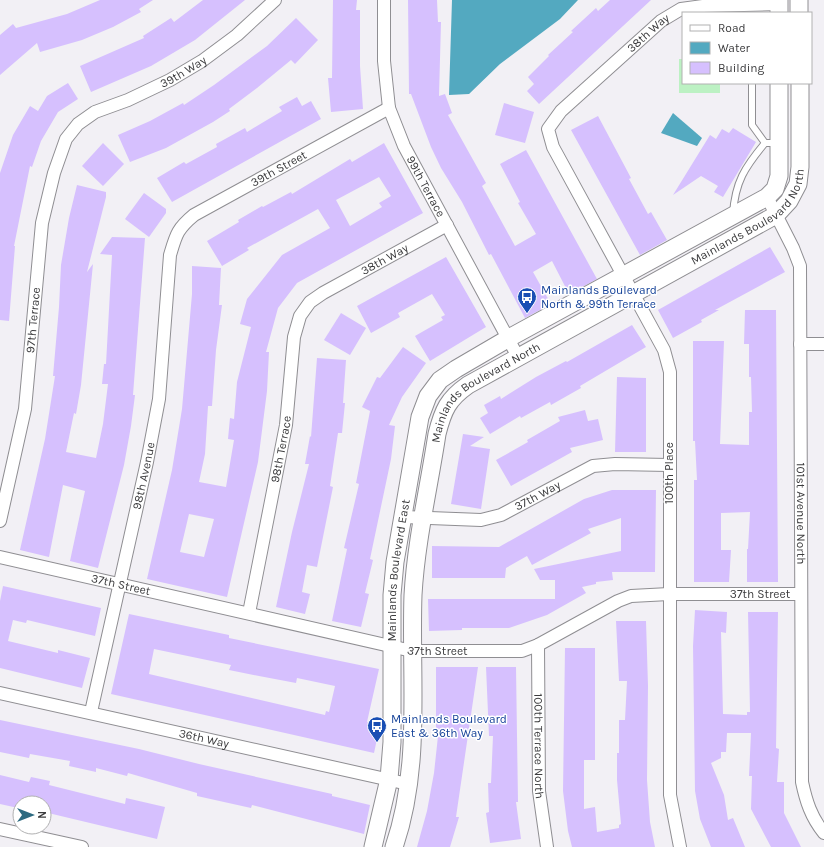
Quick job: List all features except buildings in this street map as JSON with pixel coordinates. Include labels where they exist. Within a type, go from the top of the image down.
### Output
[{"type":"street","name":"39th Way","points":[[78,124],[95,112],[128,100],[170,80],[202,61],[237,35],[275,0]]},
{"type":"street","name":"99th Terrace","points":[[384,0],[384,60],[389,108],[404,146],[518,357]]},
{"type":"street","points":[[799,0],[799,12]]},
{"type":"street","name":"38th Way","points":[[548,129],[567,105],[661,21],[681,10],[703,6],[779,6]]},
{"type":"street","name":"Mainlands Boulevard North","points":[[509,338],[625,276],[767,197],[775,189],[779,176],[772,143],[779,84]]},
{"type":"street","name":"Mainlands Boulevard North","points":[[394,847],[408,784],[413,745],[412,651],[416,561],[422,518],[441,417],[447,404],[455,394],[468,385],[776,215],[789,201],[798,184],[800,167],[800,84]]},
{"type":"street","name":"39th Street","points":[[175,237],[181,226],[194,215],[389,108]]},
{"type":"street","name":"97th Terrace","points":[[0,521],[25,409],[42,223],[54,173],[66,139],[78,124]]},
{"type":"street","name":"100th Place","points":[[548,129],[552,147],[625,276],[664,350],[670,372],[670,795],[680,847]]},
{"type":"street","name":"101st Avenue North","points":[[767,197],[793,248],[800,266],[800,594],[802,782],[806,803],[817,824],[824,833]]},
{"type":"street","name":"38th Way","points":[[323,293],[446,225]]},
{"type":"street","name":"98th Avenue","points":[[91,712],[121,584],[147,462],[158,399],[170,255],[175,237]]},
{"type":"street","name":"98th Terrace","points":[[249,613],[286,425],[294,337],[300,316],[310,302],[323,293]]},
{"type":"street","name":"Mainlands Boulevard East","points":[[373,847],[389,779],[392,742],[392,595],[395,562],[404,517],[420,417],[428,396],[440,380],[509,338]]},
{"type":"street","points":[[800,344],[824,344]]},
{"type":"street","name":"37th Way","points":[[404,517],[481,520],[501,515],[593,466],[615,464],[669,465]]},
{"type":"street","name":"37th Street","points":[[0,557],[249,613],[371,643],[392,645],[412,651],[522,651],[538,645],[618,601],[631,596],[669,594],[800,594]]},
{"type":"street","name":"100th Terrace North","points":[[538,645],[539,791],[547,847]]},
{"type":"street","name":"36th Way","points":[[0,693],[91,712],[408,784]]},
{"type":"street","points":[[0,829],[35,841],[82,847]]},
{"type":"lane","points":[[733,215],[735,195],[740,179],[748,164],[772,143],[752,125],[752,84]]},
{"type":"green space","points":[[679,59],[682,59],[682,84],[720,84],[720,93],[679,93]]},
{"type":"water","points":[[452,0],[578,0],[560,19],[500,64],[469,94],[449,95]]},
{"type":"water","points":[[673,113],[702,138],[697,146],[661,133]]},
{"type":"place","name":"Mainlands Boulevard North & 99th Terrace","points":[[527,314]]},
{"type":"place","name":"Mainlands Boulevard East & 36th Way","points":[[377,743]]}]
